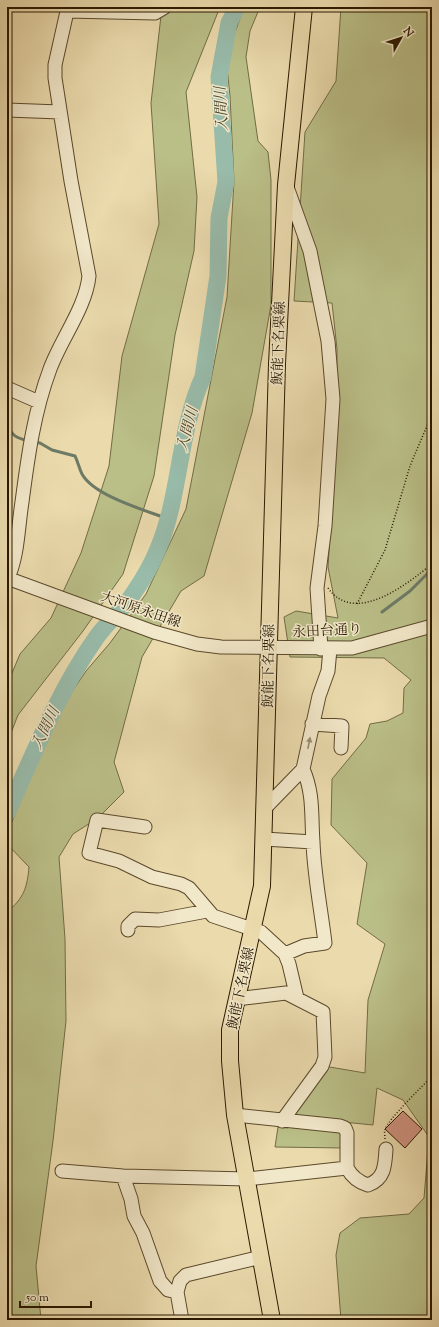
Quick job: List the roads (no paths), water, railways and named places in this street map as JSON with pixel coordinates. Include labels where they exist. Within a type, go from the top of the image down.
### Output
[{"type":"main road","name":"飯能下名栗線","points":[[272,1320],[235,1115],[230,1061],[230,1030],[262,886],[276,364],[286,185],[304,7]]},
{"type":"street","points":[[7,579],[16,544],[29,451],[39,402],[51,367],[86,291],[89,276],[60,112],[55,65],[68,9],[155,14],[165,7]]},
{"type":"street","points":[[7,110],[60,112]]},
{"type":"street","points":[[285,954],[304,946],[325,943],[313,842],[313,811],[303,769],[312,724],[328,671],[317,588],[326,526],[333,399],[328,341],[310,251],[286,185]]},
{"type":"street","points":[[7,388],[39,402]]},
{"type":"street","name":"大河原永田線","points":[[7,579],[154,632],[197,644],[221,647],[268,648]]},
{"type":"street","name":"永田台通り","points":[[268,648],[326,649],[365,645],[432,626]]},
{"type":"street","points":[[312,724],[342,726],[342,748]]},
{"type":"street","points":[[265,808],[303,769]]},
{"type":"street","points":[[145,827],[97,820],[89,853],[119,861],[152,877],[180,884],[189,888],[207,911],[222,920],[253,931],[261,932],[285,954],[289,964],[297,998]]},
{"type":"street","points":[[264,839],[313,842]]},
{"type":"street","points":[[128,930],[128,926],[135,919],[159,920],[207,911]]},
{"type":"street","points":[[236,999],[286,994],[297,998],[323,1012],[325,1057],[322,1066],[282,1121]]},
{"type":"street","points":[[235,1115],[340,1126],[344,1128],[347,1133],[347,1168],[352,1176],[360,1182],[368,1185],[374,1183],[384,1170],[386,1149]]},
{"type":"street","points":[[62,1171],[123,1176],[246,1179],[347,1168]]},
{"type":"street","points":[[123,1176],[131,1199],[134,1216],[143,1233],[160,1281],[168,1290],[177,1292]]},
{"type":"street","points":[[182,1320],[177,1292],[180,1281],[186,1275],[261,1257]]},
{"type":"waterway","name":"入間川","points":[[7,813],[58,701],[96,638],[125,605],[140,584],[156,555],[166,528],[189,419],[203,377],[218,276],[219,218],[226,182],[219,77],[229,23],[237,7]]},
{"type":"waterway","points":[[7,424],[15,436],[29,441]]},
{"type":"waterway","points":[[34,442],[40,443],[52,450],[75,456],[82,474],[88,482],[108,496],[168,519]]},
{"type":"waterway","points":[[382,612],[410,591],[432,569]]},
{"type":"waterway","name":"入間川","points":[[7,801],[11,803]]}]
